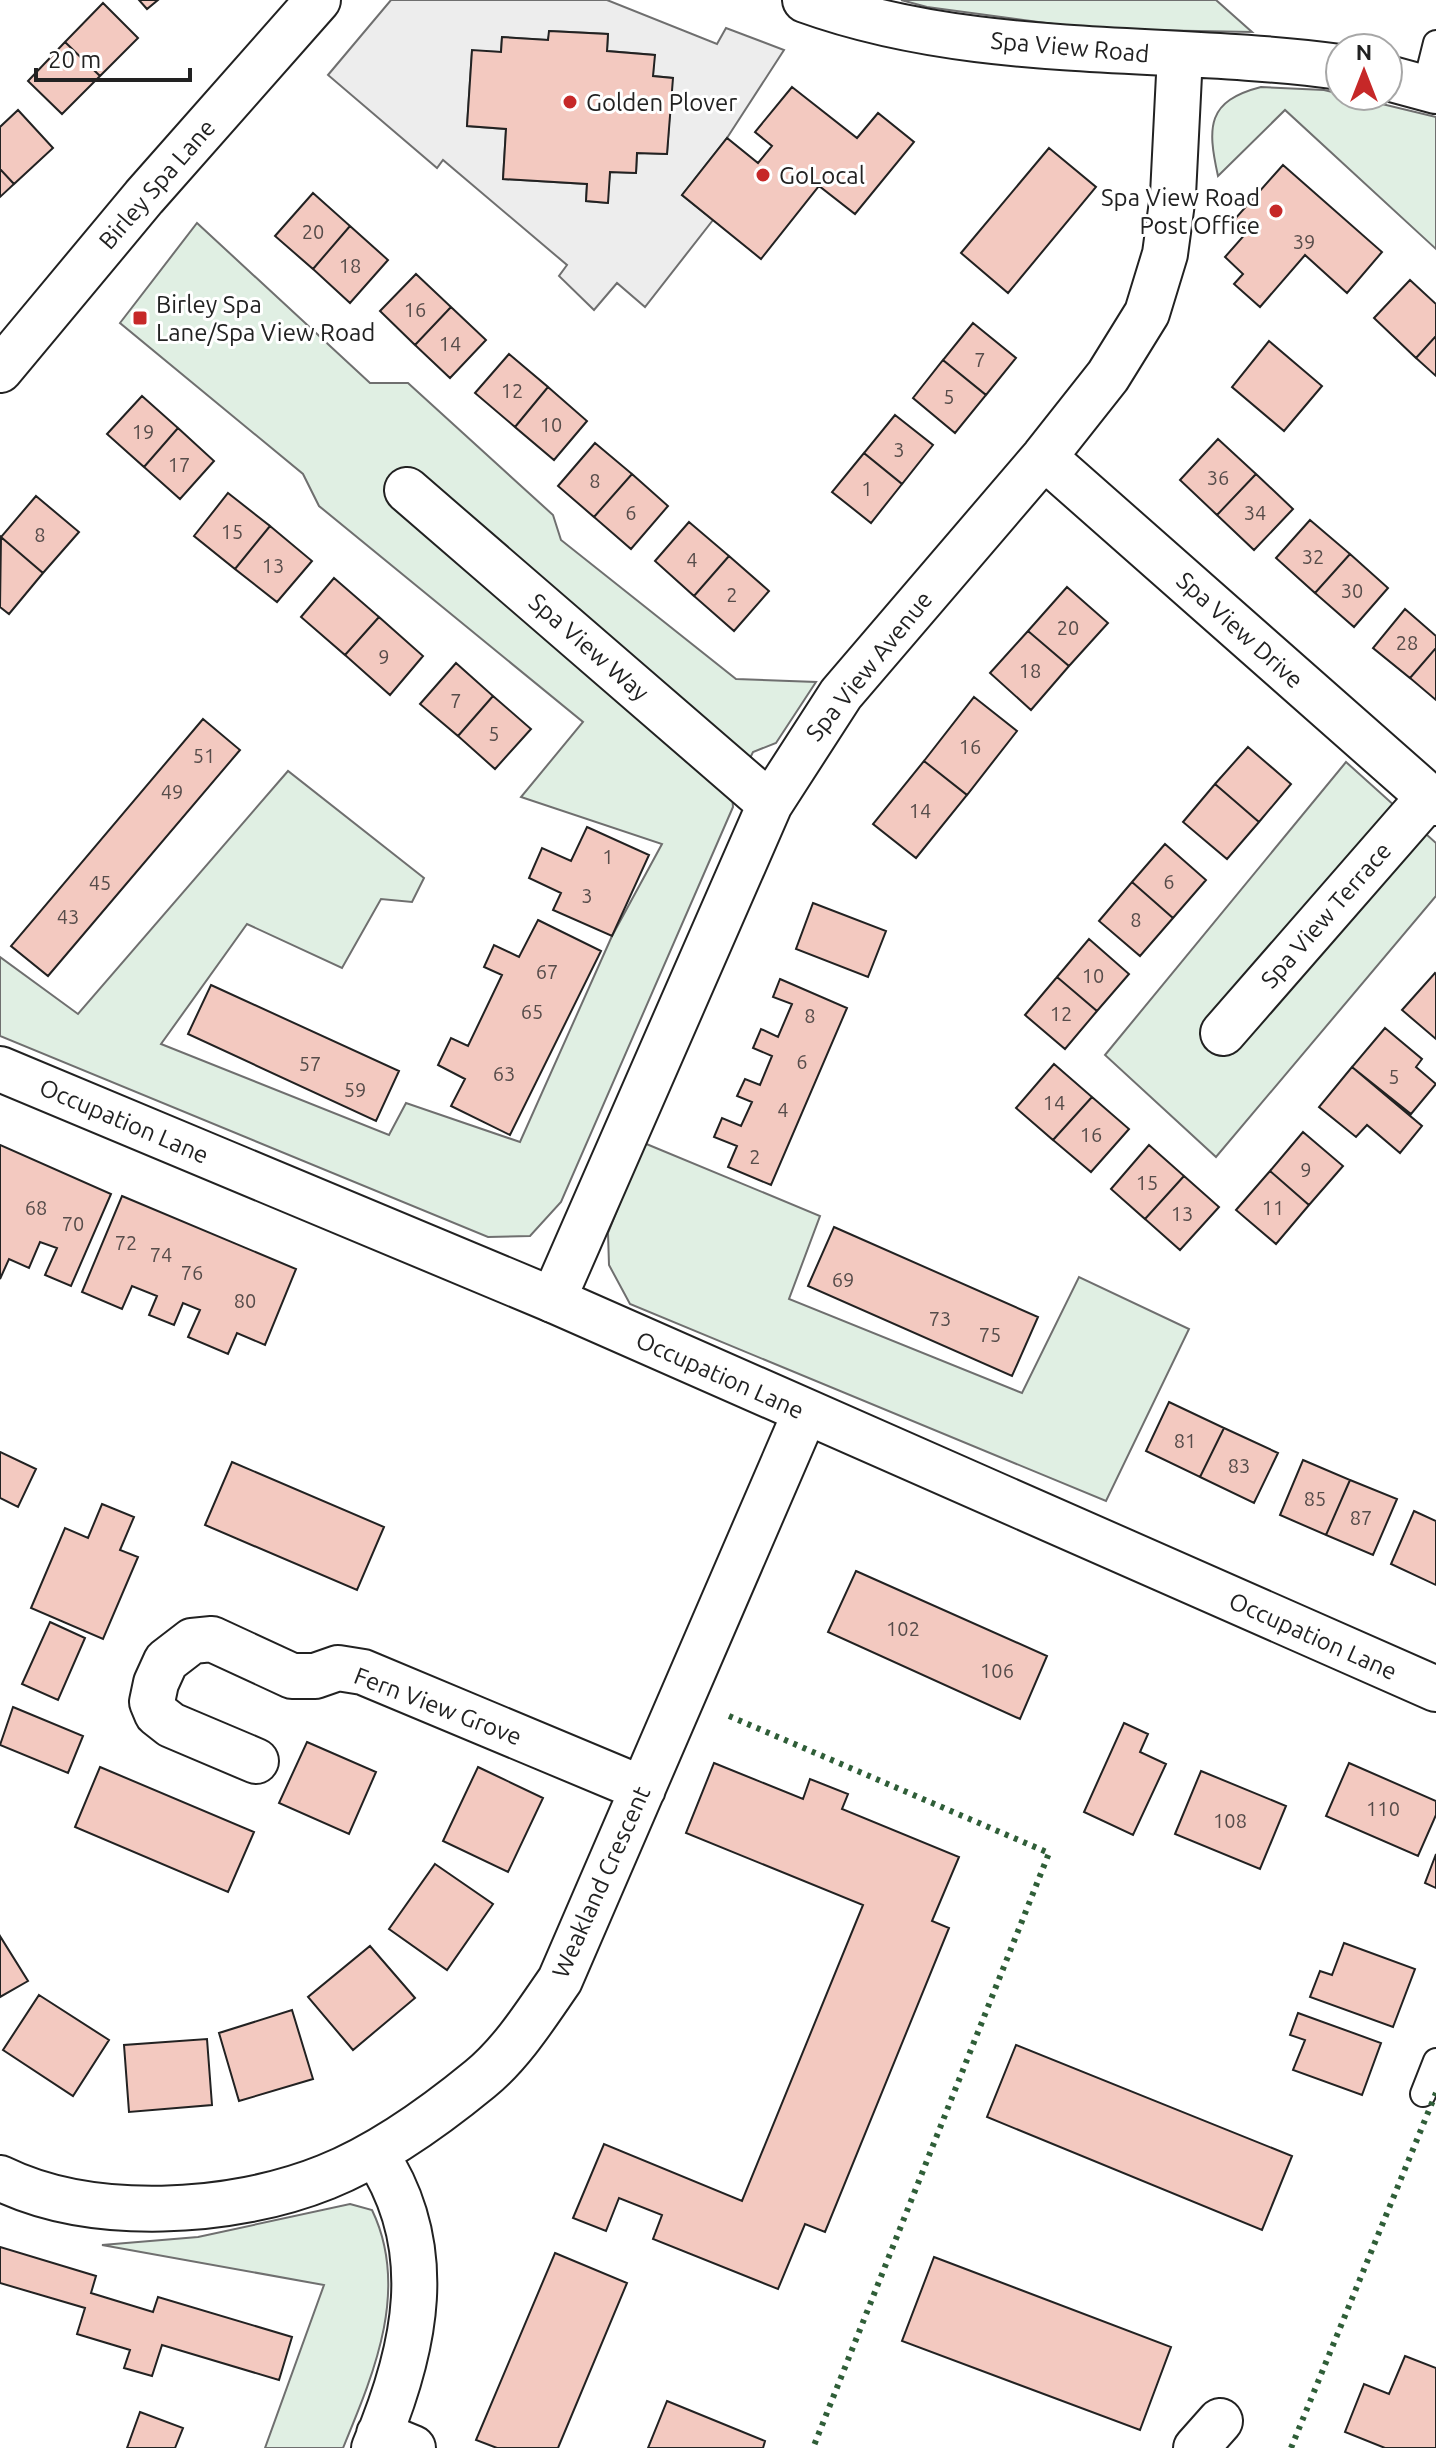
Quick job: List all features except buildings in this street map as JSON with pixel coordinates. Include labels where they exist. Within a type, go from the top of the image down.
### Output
[{"type":"street","name":"Birley Spa Lane","points":[[0,370],[144,197],[318,0]]},
{"type":"street","name":"Spa View Road","points":[[805,0],[904,29],[1069,49],[1267,57],[1324,65]]},
{"type":"street","name":"Spa View Avenue","points":[[553,1300],[770,804],[841,694],[1044,457],[1108,376],[1147,313],[1165,254],[1173,195],[1180,55]]},
{"type":"street","name":"Spa View Drive","points":[[1044,457],[1432,800]]},
{"type":"street","name":"Spa View Way","points":[[407,490],[770,804]]},
{"type":"street","name":"Spa View Terrace","points":[[1223,1033],[1432,800]]},
{"type":"street","name":"Occupation Lane","points":[[0,1069],[553,1300],[1436,1689]]},
{"type":"street","name":"Weakland Crescent","points":[[0,2178],[29,2192],[84,2206],[146,2210],[267,2196],[326,2177],[375,2153],[482,2078],[530,2023],[560,1980],[805,1413]]},
{"type":"street","name":"Fern View Grove","points":[[256,1761],[171,1725],[157,1714],[152,1702],[166,1661],[192,1641],[212,1639],[292,1676],[315,1676],[338,1668],[363,1672],[643,1789]]},
{"type":"street","points":[[375,2153],[394,2181],[411,2226],[416,2270],[412,2325],[389,2443]]},
{"type":"lane","points":[[1416,85],[1436,43]]},
{"type":"lane","points":[[1423,2094],[1436,2061]]},
{"type":"green space","points":[[901,0],[1216,0],[1252,32],[1091,29],[927,7]]},
{"type":"green space","points":[[1261,87],[1324,90],[1324,112],[1404,112],[1404,109],[1436,117],[1436,249],[1285,110],[1218,176],[1212,143],[1215,118],[1221,108],[1243,93]]},
{"type":"green space","points":[[197,223],[370,383],[408,383],[553,515],[561,540],[736,679],[816,682],[776,743],[753,752],[732,795],[733,807],[561,1202],[530,1236],[488,1237],[0,1036],[0,957],[78,1014],[288,771],[424,878],[412,902],[381,899],[342,968],[247,924],[161,1044],[389,1135],[406,1103],[520,1142],[612,936],[662,844],[521,797],[583,722],[319,506],[303,474],[120,323]]},
{"type":"green space","points":[[1346,762],[1436,843],[1436,896],[1216,1157],[1105,1055]]},
{"type":"green space","points":[[644,1143],[820,1216],[789,1299],[1022,1393],[1079,1277],[1189,1329],[1106,1501],[630,1304],[609,1265],[608,1233]]},
{"type":"green space","points":[[350,2204],[372,2210],[383,2240],[388,2270],[388,2300],[383,2330],[366,2390],[343,2448],[265,2448],[324,2285],[102,2245],[198,2237]]},
{"type":"shaded area","points":[[391,0],[607,0],[717,44],[726,28],[784,50],[727,138],[682,195],[713,220],[645,307],[617,283],[594,310],[559,276],[567,265],[443,160],[437,168],[328,75]],"holes":[[[550,31],[608,34],[607,51],[654,55],[653,76],[672,78],[667,154],[637,153],[636,173],[610,172],[607,203],[586,201],[587,184],[503,179],[506,129],[467,126],[472,51],[501,52],[502,37],[548,40]]]},
{"type":"hedge","points":[[729,1716],[1049,1853],[813,2448]]},
{"type":"hedge","points":[[1291,2448],[1436,2093]]},
{"type":"place","name":"Golden Plover","points":[[570,102]]},
{"type":"place","name":"GoLocal","points":[[763,175]]},
{"type":"place","name":"Spa View Road Post Office","points":[[1276,211]]},
{"type":"place","name":"Birley Spa Lane/Spa View Road","points":[[140,318]]}]
